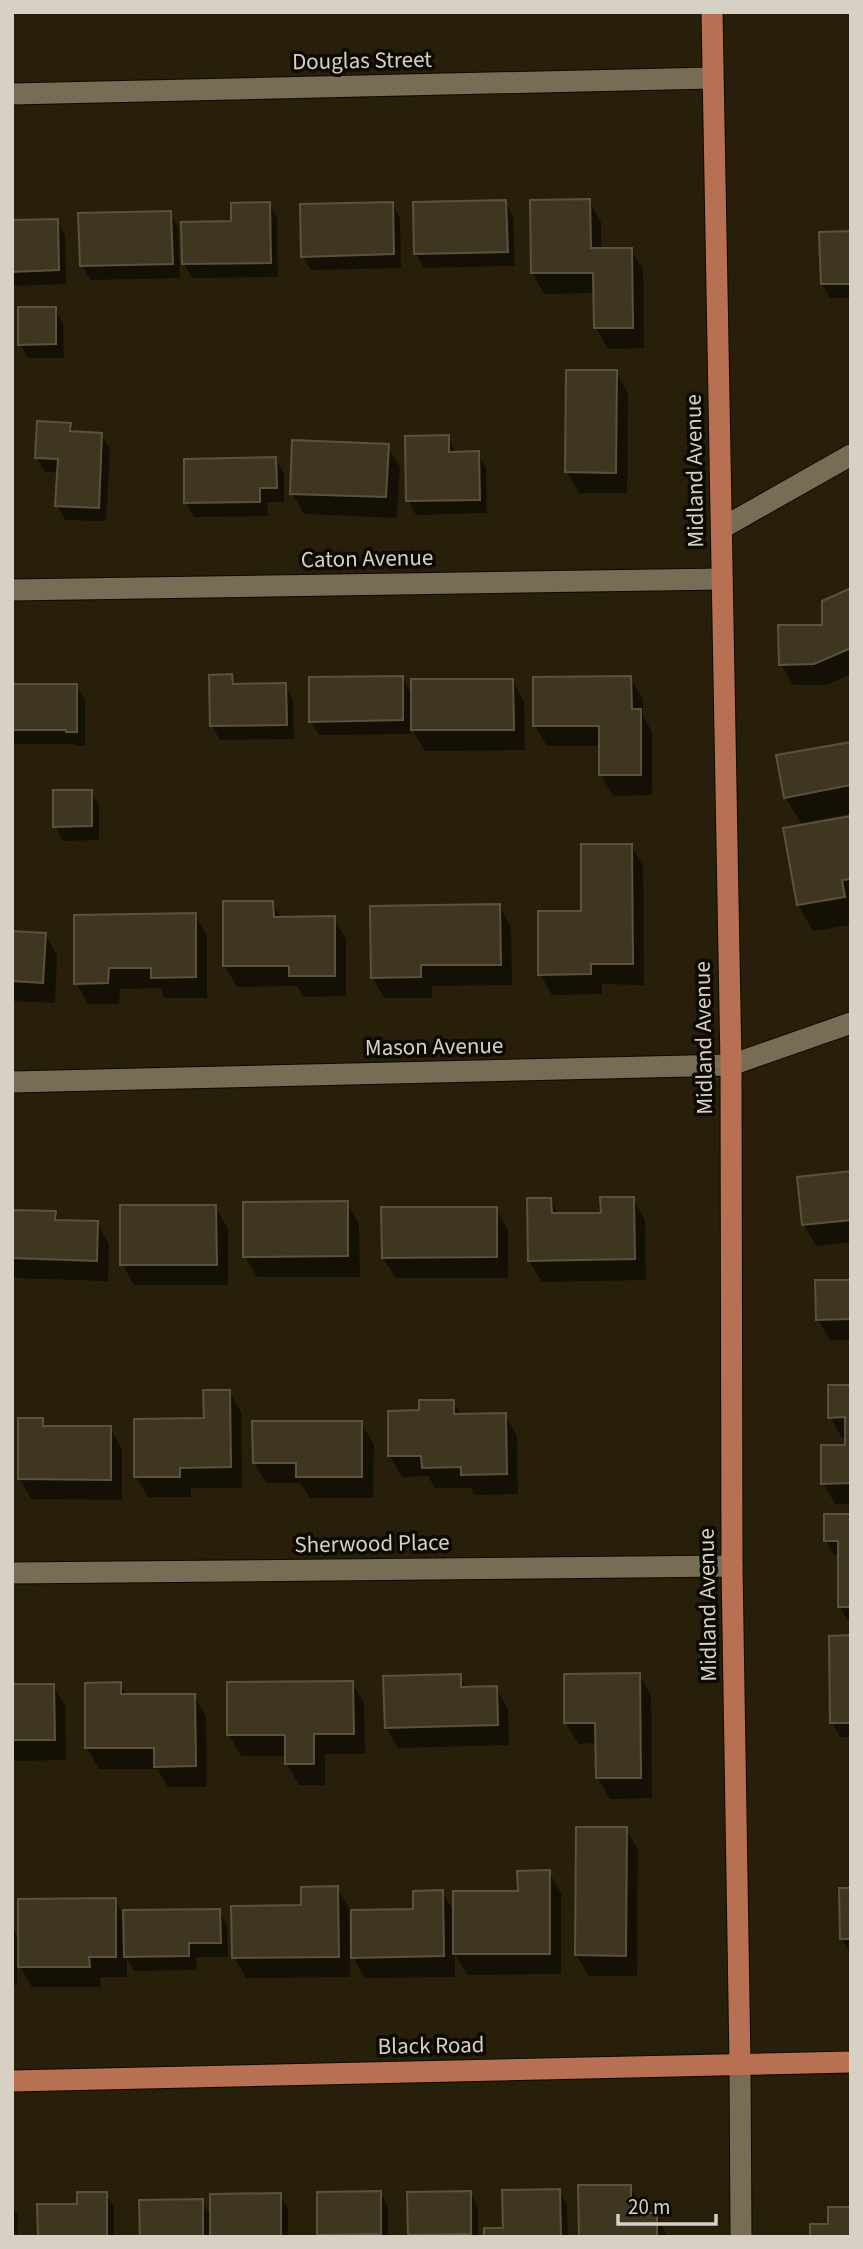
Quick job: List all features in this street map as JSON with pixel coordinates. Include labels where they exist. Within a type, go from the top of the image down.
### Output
[{"type":"main road","name":"Midland Avenue","points":[[712,12],[731,1065],[732,1566],[740,2063]]},
{"type":"main road","name":"Black Road","points":[[12,2081],[851,2062]]},
{"type":"street","name":"Douglas Street","points":[[12,94],[712,78]]},
{"type":"street","points":[[722,528],[851,455]]},
{"type":"street","name":"Caton Avenue","points":[[12,590],[722,579]]},
{"type":"street","name":"Mason Avenue","points":[[12,1082],[731,1065],[851,1023]]},
{"type":"street","name":"Sherwood Place","points":[[12,1573],[732,1566]]},
{"type":"street","points":[[740,2063],[741,2237]]},
{"type":"building","points":[[590,199],[591,248],[632,248],[633,328],[594,328],[593,273],[531,273],[530,200]]},
{"type":"building","points":[[506,200],[508,252],[414,254],[413,202]]},
{"type":"building","points":[[270,202],[271,263],[182,264],[181,222],[231,221],[231,203]]},
{"type":"building","points":[[393,202],[394,254],[301,257],[300,204]]},
{"type":"building","points":[[171,211],[173,264],[80,266],[78,213]]},
{"type":"building","points":[[58,219],[59,270],[12,272],[12,220]]},
{"type":"building","points":[[851,231],[851,284],[821,284],[819,232]]},
{"type":"building","points":[[18,307],[56,307],[56,344],[18,345]]},
{"type":"building","points":[[566,370],[617,370],[616,473],[565,472]]},
{"type":"building","points":[[37,421],[71,423],[70,431],[102,433],[99,508],[55,506],[58,459],[35,458]]},
{"type":"building","points":[[449,435],[449,452],[479,451],[480,500],[406,501],[405,436]]},
{"type":"building","points":[[292,440],[389,444],[386,497],[290,494]]},
{"type":"building","points":[[276,457],[277,488],[260,488],[260,502],[184,503],[184,459]]},
{"type":"building","points":[[851,588],[851,648],[814,664],[779,665],[778,625],[822,625],[822,601]]},
{"type":"building","points":[[232,674],[233,684],[286,683],[287,725],[210,726],[209,675]]},
{"type":"building","points":[[403,676],[403,720],[309,722],[309,677]]},
{"type":"building","points":[[631,676],[632,709],[641,709],[641,775],[599,775],[599,726],[533,726],[533,677]]},
{"type":"building","points":[[411,679],[513,679],[514,730],[411,730]]},
{"type":"building","points":[[12,684],[77,684],[77,732],[12,730]]},
{"type":"building","points":[[851,742],[851,785],[784,798],[776,755]]},
{"type":"building","points":[[53,790],[92,790],[92,826],[53,827]]},
{"type":"building","points":[[851,816],[851,879],[842,880],[845,897],[797,905],[783,828]]},
{"type":"building","points":[[581,844],[632,844],[633,964],[591,964],[591,974],[538,975],[538,911],[581,911]]},
{"type":"building","points":[[223,901],[273,901],[274,917],[335,916],[335,976],[289,976],[289,966],[223,966]]},
{"type":"building","points":[[500,904],[501,965],[421,965],[421,977],[371,978],[370,906]]},
{"type":"building","points":[[196,913],[196,977],[151,978],[151,968],[109,968],[108,983],[74,984],[74,915]]},
{"type":"building","points":[[12,931],[46,933],[43,983],[12,981]]},
{"type":"building","points":[[851,1171],[851,1220],[802,1225],[797,1177]]},
{"type":"building","points":[[600,1197],[634,1197],[635,1259],[528,1261],[527,1198],[551,1198],[552,1213],[601,1213]]},
{"type":"building","points":[[348,1201],[348,1256],[243,1257],[243,1202]]},
{"type":"building","points":[[120,1205],[216,1205],[217,1265],[120,1265]]},
{"type":"building","points":[[381,1207],[497,1207],[497,1257],[382,1258]]},
{"type":"building","points":[[12,1210],[56,1211],[55,1220],[98,1221],[97,1261],[12,1258]]},
{"type":"building","points":[[815,1280],[851,1280],[851,1319],[816,1320]]},
{"type":"building","points":[[828,1385],[851,1385],[851,1483],[821,1484],[821,1445],[845,1445],[845,1417],[828,1418]]},
{"type":"building","points":[[203,1390],[230,1390],[231,1467],[180,1468],[180,1477],[134,1477],[134,1419],[204,1418]]},
{"type":"building","points":[[419,1400],[454,1400],[454,1414],[506,1413],[507,1474],[461,1475],[461,1467],[422,1468],[421,1456],[388,1456],[388,1411],[419,1410]]},
{"type":"building","points":[[18,1418],[43,1418],[43,1426],[111,1426],[111,1480],[18,1479]]},
{"type":"building","points":[[252,1421],[362,1421],[362,1477],[296,1477],[296,1463],[253,1463]]},
{"type":"building","points":[[824,1514],[851,1514],[851,1607],[838,1607],[838,1541],[824,1541]]},
{"type":"building","points":[[851,1635],[851,1723],[830,1723],[829,1636]]},
{"type":"building","points":[[640,1673],[641,1778],[596,1778],[595,1723],[564,1723],[564,1674]]},
{"type":"building","points":[[461,1674],[461,1687],[497,1686],[498,1725],[385,1728],[383,1676]]},
{"type":"building","points":[[353,1681],[354,1734],[314,1734],[314,1764],[285,1764],[285,1735],[227,1735],[227,1682]]},
{"type":"building","points":[[121,1682],[121,1694],[195,1694],[196,1766],[154,1767],[154,1748],[85,1748],[85,1683]]},
{"type":"building","points":[[12,1684],[54,1684],[55,1740],[12,1740]]},
{"type":"building","points":[[576,1827],[627,1827],[626,1956],[575,1955]]},
{"type":"building","points":[[550,1870],[550,1954],[453,1954],[453,1891],[518,1891],[517,1871]]},
{"type":"building","points":[[338,1886],[339,1957],[232,1958],[231,1906],[301,1905],[301,1887]]},
{"type":"building","points":[[839,1888],[851,1888],[851,1939],[840,1939]]},
{"type":"building","points":[[443,1890],[444,1956],[351,1958],[351,1910],[413,1909],[413,1891]]},
{"type":"building","points":[[116,1898],[116,1957],[89,1957],[90,1967],[18,1967],[18,1899]]},
{"type":"building","points":[[220,1909],[221,1943],[189,1943],[189,1956],[124,1957],[123,1910]]},
{"type":"building","points":[[578,2185],[631,2185],[631,2213],[657,2213],[657,2237],[579,2237]]},
{"type":"building","points":[[560,2189],[561,2237],[484,2237],[484,2228],[503,2228],[502,2190]]},
{"type":"building","points":[[381,2191],[381,2234],[317,2235],[317,2192]]},
{"type":"building","points":[[471,2191],[471,2234],[408,2235],[407,2192]]},
{"type":"building","points":[[77,2192],[107,2192],[107,2237],[38,2237],[37,2204],[77,2204]]},
{"type":"building","points":[[281,2193],[281,2237],[210,2236],[210,2194]]},
{"type":"building","points":[[203,2199],[203,2237],[140,2237],[139,2200]]},
{"type":"building","points":[[828,2207],[851,2207],[851,2237],[810,2237],[810,2224],[828,2224]]}]
